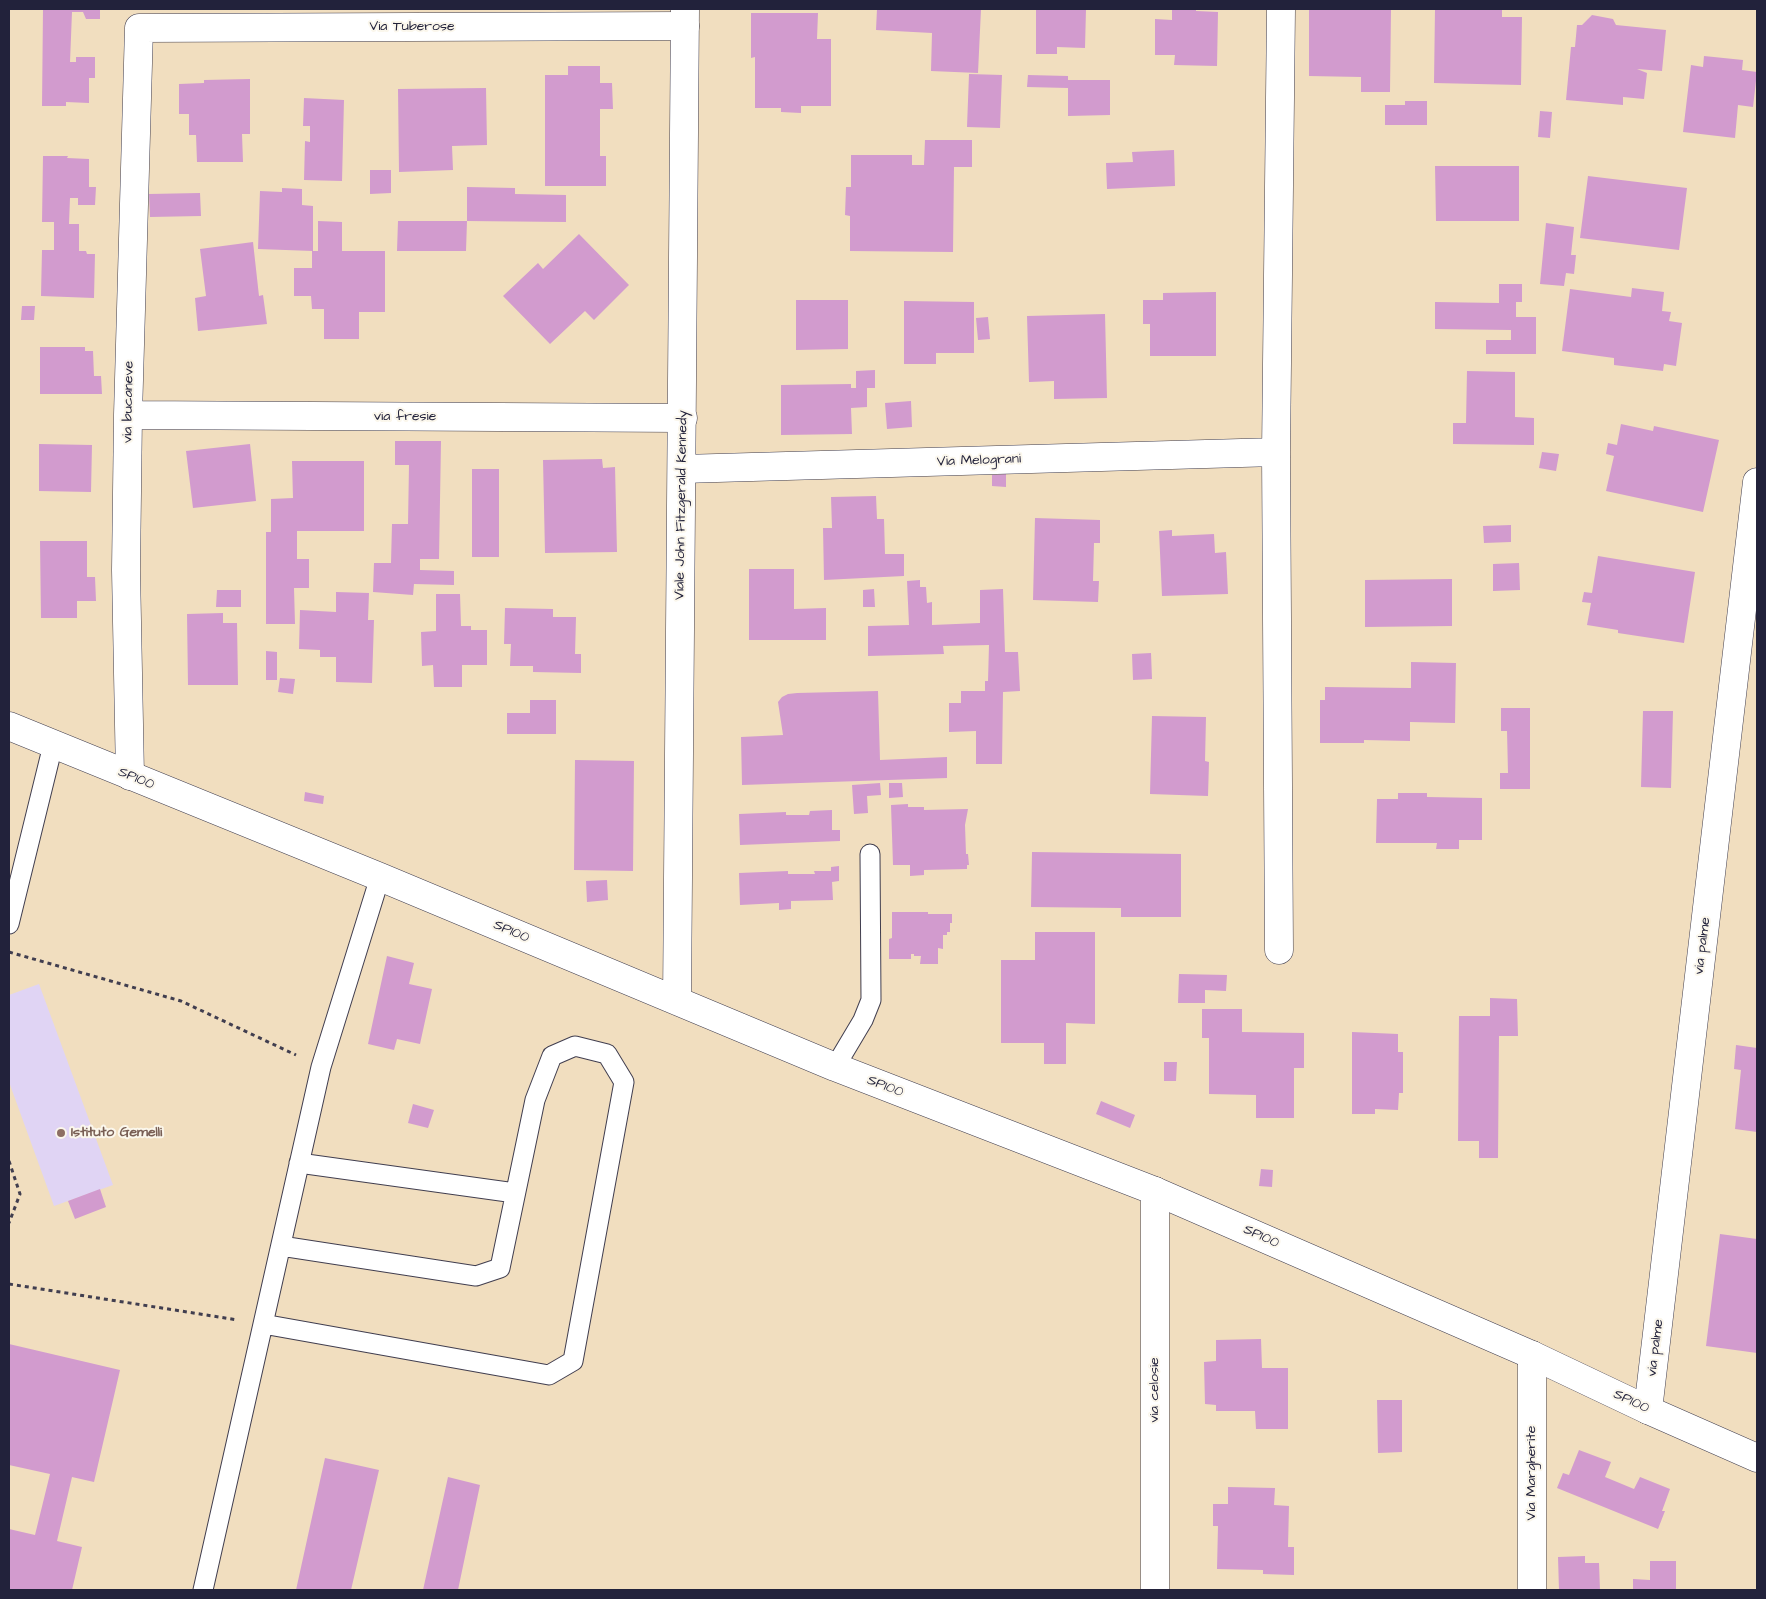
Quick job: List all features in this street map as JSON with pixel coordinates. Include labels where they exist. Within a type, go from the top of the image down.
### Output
[{"type":"street","points":[[1279,950],[1276,452],[1281,9]]},
{"type":"street","name":"Via Tuberose","points":[[139,28],[685,17]]},
{"type":"street","name":"Viale John Fitzgerald Kennedy","points":[[677,1001],[685,17]]},
{"type":"street","name":"via bucaneve","points":[[130,776],[126,570],[128,415],[139,28]]},
{"type":"street","name":"via fresie","points":[[128,415],[682,418]]},
{"type":"street","name":"Via Melograni","points":[[682,469],[1276,452]]},
{"type":"street","name":"via palme","points":[[1648,1410],[1757,482]]},
{"type":"street","name":"SP100","points":[[9,726],[380,877],[835,1067],[1155,1191],[1532,1355],[1648,1410],[1757,1458]]},
{"type":"street","name":"via celosie","points":[[1155,1191],[1155,1590]]},
{"type":"street","name":"Via Margherite","points":[[1532,1355],[1532,1590]]},
{"type":"lane","points":[[9,924],[53,745]]},
{"type":"lane","points":[[835,1067],[862,1020],[871,1000],[870,854]]},
{"type":"lane","points":[[203,1590],[321,1067],[380,877]]},
{"type":"lane","points":[[264,1324],[549,1375],[573,1361],[624,1082],[607,1054],[574,1046],[552,1056],[535,1100],[500,1268],[476,1276],[281,1246]]},
{"type":"lane","points":[[299,1163],[515,1193]]},
{"type":"path","points":[[9,952],[181,1001],[321,1067]]},
{"type":"path","points":[[9,1161],[20,1194],[9,1223]]},
{"type":"path","points":[[9,1284],[264,1324]]},
{"type":"shaded area","name":"Istituto Gemelli","points":[[39,984],[113,1185],[54,1206],[9,1082],[9,995]]},
{"type":"building","points":[[43,9],[100,9],[100,19],[86,19],[83,12],[72,12],[70,62],[76,62],[76,57],[95,57],[95,78],[89,78],[89,103],[66,102],[66,106],[42,106]]},
{"type":"building","points":[[877,9],[981,9],[978,73],[931,71],[932,33],[876,30]]},
{"type":"building","points":[[1036,9],[1086,9],[1085,48],[1057,47],[1057,54],[1036,54]]},
{"type":"building","points":[[1172,9],[1196,9],[1196,11],[1218,12],[1217,66],[1174,65],[1175,55],[1155,55],[1155,19],[1172,20]]},
{"type":"building","points":[[1309,9],[1391,9],[1390,92],[1361,92],[1361,77],[1309,76]]},
{"type":"building","points":[[1435,9],[1502,9],[1502,17],[1522,17],[1521,85],[1434,83]]},
{"type":"building","points":[[751,13],[818,13],[817,39],[831,39],[831,106],[801,106],[801,113],[781,112],[781,108],[755,108],[755,57],[751,58]]},
{"type":"building","points":[[1592,15],[1613,19],[1616,25],[1666,30],[1662,71],[1637,69],[1647,73],[1644,99],[1623,97],[1623,105],[1566,100],[1571,47],[1575,47],[1577,25],[1582,25]]},
{"type":"building","points":[[1704,56],[1743,60],[1742,70],[1757,72],[1753,107],[1738,105],[1735,138],[1683,132],[1691,65],[1703,67]]},
{"type":"building","points":[[568,66],[600,66],[600,83],[612,83],[613,109],[600,109],[600,156],[606,156],[606,186],[545,186],[545,75],[568,75]]},
{"type":"building","points":[[969,74],[1002,75],[1000,128],[967,127]]},
{"type":"building","points":[[1028,75],[1068,76],[1068,80],[1110,80],[1110,115],[1068,116],[1068,88],[1027,87]]},
{"type":"building","points":[[250,79],[250,134],[242,134],[243,162],[197,162],[196,135],[189,135],[189,114],[179,114],[179,84],[204,83],[204,80]]},
{"type":"building","points":[[486,88],[487,145],[452,146],[453,170],[399,172],[398,89]]},
{"type":"building","points":[[304,98],[344,100],[342,181],[304,180],[305,141],[310,142],[310,126],[303,126]]},
{"type":"building","points":[[1405,101],[1427,101],[1427,125],[1385,125],[1385,105],[1405,105]]},
{"type":"building","points":[[1540,111],[1552,112],[1550,138],[1538,137]]},
{"type":"building","points":[[925,140],[972,140],[972,167],[954,167],[953,252],[850,251],[850,216],[845,215],[846,187],[851,187],[851,155],[912,155],[912,165],[924,165]]},
{"type":"building","points":[[1174,150],[1175,186],[1107,189],[1106,163],[1133,162],[1132,152]]},
{"type":"building","points":[[43,156],[68,156],[67,158],[89,159],[89,187],[96,187],[95,205],[78,205],[78,198],[70,198],[69,224],[79,224],[79,251],[95,254],[94,298],[41,296],[42,250],[54,250],[54,222],[42,222]]},
{"type":"building","points":[[1435,166],[1519,166],[1519,221],[1436,221]]},
{"type":"building","points":[[370,170],[391,170],[391,193],[370,194]]},
{"type":"building","points":[[1588,176],[1687,188],[1679,250],[1580,238]]},
{"type":"building","points":[[467,187],[515,188],[515,194],[566,195],[566,222],[467,221]]},
{"type":"building","points":[[282,188],[302,189],[302,205],[313,206],[313,251],[258,249],[260,191],[282,192]]},
{"type":"building","points":[[200,193],[201,216],[150,217],[149,194]]},
{"type":"building","points":[[318,221],[342,222],[342,251],[385,251],[385,312],[359,312],[359,339],[324,339],[324,309],[312,309],[311,296],[294,296],[294,268],[312,268],[312,251],[318,251]]},
{"type":"building","points":[[398,221],[467,221],[466,251],[397,251]]},
{"type":"building","points":[[1546,223],[1574,227],[1571,255],[1576,255],[1574,274],[1566,273],[1564,286],[1540,284]]},
{"type":"building","points":[[579,234],[629,285],[594,320],[585,311],[550,344],[503,296],[538,263],[543,269]]},
{"type":"building","points":[[253,242],[259,296],[263,295],[267,324],[198,331],[195,298],[206,296],[200,249]]},
{"type":"building","points":[[1499,284],[1522,284],[1522,302],[1516,302],[1516,317],[1536,317],[1536,354],[1486,354],[1486,340],[1511,340],[1511,330],[1435,329],[1435,302],[1499,303]]},
{"type":"building","points":[[1632,288],[1664,292],[1662,311],[1671,312],[1669,321],[1682,323],[1676,366],[1664,364],[1663,371],[1614,365],[1614,358],[1562,351],[1570,289],[1631,297]]},
{"type":"building","points":[[1216,292],[1216,356],[1150,356],[1150,324],[1143,324],[1143,300],[1163,300],[1163,293]]},
{"type":"building","points":[[796,300],[848,300],[848,349],[796,350]]},
{"type":"building","points":[[904,301],[974,302],[974,353],[936,353],[936,364],[904,364]]},
{"type":"building","points":[[22,306],[35,306],[34,320],[21,320]]},
{"type":"building","points":[[1105,314],[1107,398],[1054,399],[1054,381],[1029,382],[1027,316]]},
{"type":"building","points":[[988,317],[990,339],[978,340],[976,318]]},
{"type":"building","points":[[40,347],[85,347],[85,351],[93,351],[94,376],[101,376],[102,394],[40,394]]},
{"type":"building","points":[[875,370],[875,388],[867,388],[867,407],[851,408],[852,434],[781,435],[781,385],[851,384],[851,388],[856,388],[856,371]]},
{"type":"building","points":[[1467,371],[1515,372],[1515,417],[1534,418],[1534,445],[1453,444],[1453,423],[1466,423]]},
{"type":"building","points":[[911,401],[912,427],[887,429],[885,403]]},
{"type":"building","points":[[1621,424],[1653,431],[1654,426],[1719,440],[1703,512],[1606,491],[1614,456],[1606,454],[1608,443],[1617,445]]},
{"type":"building","points":[[395,441],[441,441],[439,559],[420,559],[420,570],[454,571],[454,585],[414,584],[413,595],[373,592],[374,563],[391,563],[392,524],[408,524],[409,465],[395,465]]},
{"type":"building","points":[[39,444],[92,445],[91,492],[39,491]]},
{"type":"building","points":[[250,444],[256,501],[193,508],[186,451]]},
{"type":"building","points":[[1542,452],[1559,454],[1556,471],[1539,468]]},
{"type":"building","points":[[602,459],[603,468],[615,467],[617,552],[545,553],[543,460]]},
{"type":"building","points":[[292,461],[364,461],[364,531],[297,531],[297,559],[309,559],[309,588],[294,588],[295,624],[266,624],[266,532],[271,532],[271,499],[293,498]]},
{"type":"building","points":[[472,469],[499,469],[499,557],[472,557]]},
{"type":"building","points":[[1006,474],[1006,487],[992,486],[992,475]]},
{"type":"building","points":[[876,496],[877,519],[884,519],[885,554],[904,554],[904,576],[824,580],[823,528],[832,528],[831,497]]},
{"type":"building","points":[[1035,518],[1100,520],[1100,543],[1094,543],[1093,581],[1099,581],[1098,602],[1033,600]]},
{"type":"building","points":[[1511,525],[1511,542],[1484,543],[1483,526]]},
{"type":"building","points":[[1172,530],[1172,536],[1214,534],[1215,553],[1226,552],[1228,594],[1162,596],[1159,531]]},
{"type":"building","points":[[40,541],[87,541],[87,577],[95,577],[96,601],[77,601],[77,618],[41,618]]},
{"type":"building","points":[[1598,556],[1695,572],[1684,643],[1618,633],[1618,630],[1587,625],[1591,603],[1582,602],[1584,592],[1592,593]]},
{"type":"building","points":[[1519,563],[1520,590],[1493,591],[1493,564]]},
{"type":"building","points":[[749,569],[794,569],[794,609],[826,608],[826,640],[749,640]]},
{"type":"building","points":[[1452,579],[1452,626],[1365,627],[1365,580]]},
{"type":"building","points":[[920,580],[920,587],[926,587],[927,603],[932,602],[932,625],[980,623],[980,590],[1003,589],[1005,652],[1018,652],[1020,691],[1003,692],[1002,764],[976,764],[976,731],[949,732],[949,703],[961,703],[961,691],[985,691],[985,681],[988,681],[989,645],[943,646],[944,654],[868,656],[868,626],[909,625],[907,581]]},
{"type":"building","points":[[874,589],[875,607],[863,607],[863,590]]},
{"type":"building","points":[[217,590],[241,590],[241,607],[216,607]]},
{"type":"building","points":[[336,592],[369,593],[368,620],[374,620],[372,683],[336,682],[336,657],[320,657],[320,650],[299,649],[300,610],[336,612]]},
{"type":"building","points":[[436,594],[460,594],[461,626],[471,626],[471,630],[487,630],[487,665],[462,665],[462,687],[434,687],[433,665],[422,666],[421,632],[436,631]]},
{"type":"building","points":[[505,608],[553,609],[553,617],[576,617],[575,654],[581,654],[581,673],[533,672],[533,666],[510,666],[511,644],[504,644]]},
{"type":"building","points":[[223,613],[223,623],[237,623],[238,685],[188,685],[187,614]]},
{"type":"building","points":[[266,651],[277,652],[277,680],[266,680]]},
{"type":"building","points":[[1151,653],[1152,679],[1133,680],[1132,654]]},
{"type":"building","points":[[1411,662],[1456,663],[1455,723],[1410,722],[1410,741],[1364,740],[1364,743],[1320,743],[1320,700],[1325,700],[1325,687],[1411,688]]},
{"type":"building","points":[[280,678],[295,679],[293,694],[278,692]]},
{"type":"building","points":[[878,691],[880,760],[947,757],[947,778],[742,785],[741,737],[783,735],[778,702],[782,697],[797,693]]},
{"type":"building","points":[[530,700],[556,700],[556,734],[507,734],[507,713],[530,713]]},
{"type":"building","points":[[1501,708],[1530,708],[1530,789],[1500,789],[1500,773],[1508,773],[1507,731],[1501,731]]},
{"type":"building","points":[[1643,711],[1673,711],[1671,788],[1641,787]]},
{"type":"building","points":[[1152,716],[1206,717],[1205,761],[1209,762],[1208,796],[1150,794]]},
{"type":"building","points":[[575,760],[634,761],[633,871],[574,870]]},
{"type":"building","points":[[880,783],[881,795],[867,796],[868,813],[854,814],[852,785]]},
{"type":"building","points":[[889,783],[902,783],[903,797],[889,798]]},
{"type":"building","points":[[305,792],[324,796],[323,804],[304,801]]},
{"type":"building","points":[[1398,793],[1427,793],[1427,797],[1482,798],[1482,840],[1459,840],[1459,849],[1436,849],[1437,843],[1376,843],[1377,799],[1398,799]]},
{"type":"building","points":[[908,804],[908,807],[924,807],[924,810],[968,809],[965,825],[966,854],[968,854],[969,865],[967,865],[967,869],[924,870],[924,875],[910,876],[910,865],[893,865],[891,805]]},
{"type":"building","points":[[832,810],[832,830],[840,830],[840,841],[740,845],[739,814],[786,812],[786,815],[809,815],[810,811]]},
{"type":"building","points":[[1032,852],[1181,854],[1181,917],[1121,917],[1121,908],[1031,907]]},
{"type":"building","points":[[839,866],[839,881],[832,882],[833,900],[791,901],[791,909],[779,910],[779,903],[740,905],[739,873],[788,871],[788,874],[815,874],[814,871],[831,871],[831,867]]},
{"type":"building","points":[[607,880],[608,900],[587,902],[586,881]]},
{"type":"building","points":[[892,912],[952,914],[950,932],[947,932],[947,935],[943,935],[943,949],[938,948],[938,964],[920,964],[921,956],[914,956],[914,954],[911,954],[911,959],[889,959],[889,939],[892,938]]},
{"type":"building","points":[[1035,932],[1095,932],[1095,1024],[1066,1023],[1066,1064],[1044,1064],[1044,1043],[1001,1043],[1001,960],[1035,960]]},
{"type":"building","points":[[387,956],[414,963],[409,984],[432,989],[420,1044],[397,1039],[394,1050],[368,1044]]},
{"type":"building","points":[[1179,974],[1227,975],[1226,991],[1205,990],[1205,1003],[1178,1003]]},
{"type":"building","points":[[1490,998],[1517,999],[1518,1036],[1499,1036],[1498,1158],[1479,1158],[1479,1141],[1458,1141],[1459,1016],[1490,1016]]},
{"type":"building","points":[[1202,1009],[1242,1009],[1242,1032],[1304,1033],[1304,1068],[1294,1068],[1294,1118],[1256,1118],[1256,1095],[1209,1094],[1209,1038],[1202,1038]]},
{"type":"building","points":[[1352,1032],[1398,1034],[1398,1052],[1403,1052],[1403,1093],[1399,1093],[1398,1110],[1375,1109],[1375,1114],[1352,1114]]},
{"type":"building","points":[[1736,1045],[1757,1048],[1757,1132],[1735,1129],[1741,1070],[1734,1069]]},
{"type":"building","points":[[1164,1062],[1177,1062],[1176,1081],[1164,1081]]},
{"type":"building","points":[[1101,1101],[1135,1115],[1130,1128],[1096,1114]]},
{"type":"building","points":[[413,1104],[434,1110],[428,1128],[408,1123]]},
{"type":"building","points":[[1261,1169],[1273,1170],[1272,1187],[1259,1186]]},
{"type":"building","points":[[100,1189],[106,1207],[75,1219],[68,1201]]},
{"type":"building","points":[[1720,1234],[1757,1239],[1757,1353],[1706,1346]]},
{"type":"building","points":[[1261,1339],[1262,1368],[1288,1368],[1288,1429],[1256,1429],[1255,1411],[1216,1411],[1216,1405],[1205,1404],[1204,1362],[1216,1361],[1216,1340]]},
{"type":"building","points":[[9,1344],[120,1370],[94,1482],[72,1477],[57,1541],[82,1547],[72,1590],[9,1590],[9,1529],[35,1535],[50,1474],[9,1465]]},
{"type":"building","points":[[1377,1400],[1402,1400],[1402,1452],[1378,1453]]},
{"type":"building","points":[[1579,1450],[1611,1462],[1605,1477],[1634,1489],[1640,1477],[1670,1489],[1662,1511],[1665,1511],[1658,1529],[1557,1488],[1563,1473],[1569,1475]]},
{"type":"building","points":[[325,1458],[379,1470],[351,1590],[296,1590]]},
{"type":"building","points":[[448,1477],[480,1485],[458,1590],[423,1590]]},
{"type":"building","points":[[1228,1487],[1275,1488],[1274,1505],[1289,1506],[1288,1547],[1294,1547],[1294,1575],[1263,1574],[1263,1570],[1217,1569],[1218,1526],[1213,1526],[1213,1504],[1228,1504]]},
{"type":"building","points":[[1585,1556],[1585,1563],[1599,1563],[1600,1590],[1559,1590],[1558,1557]]},
{"type":"building","points":[[1650,1561],[1676,1561],[1676,1590],[1633,1590],[1633,1579],[1650,1580]]},
{"type":"place","name":"Istituto Gemelli","points":[[61,1133]]}]
